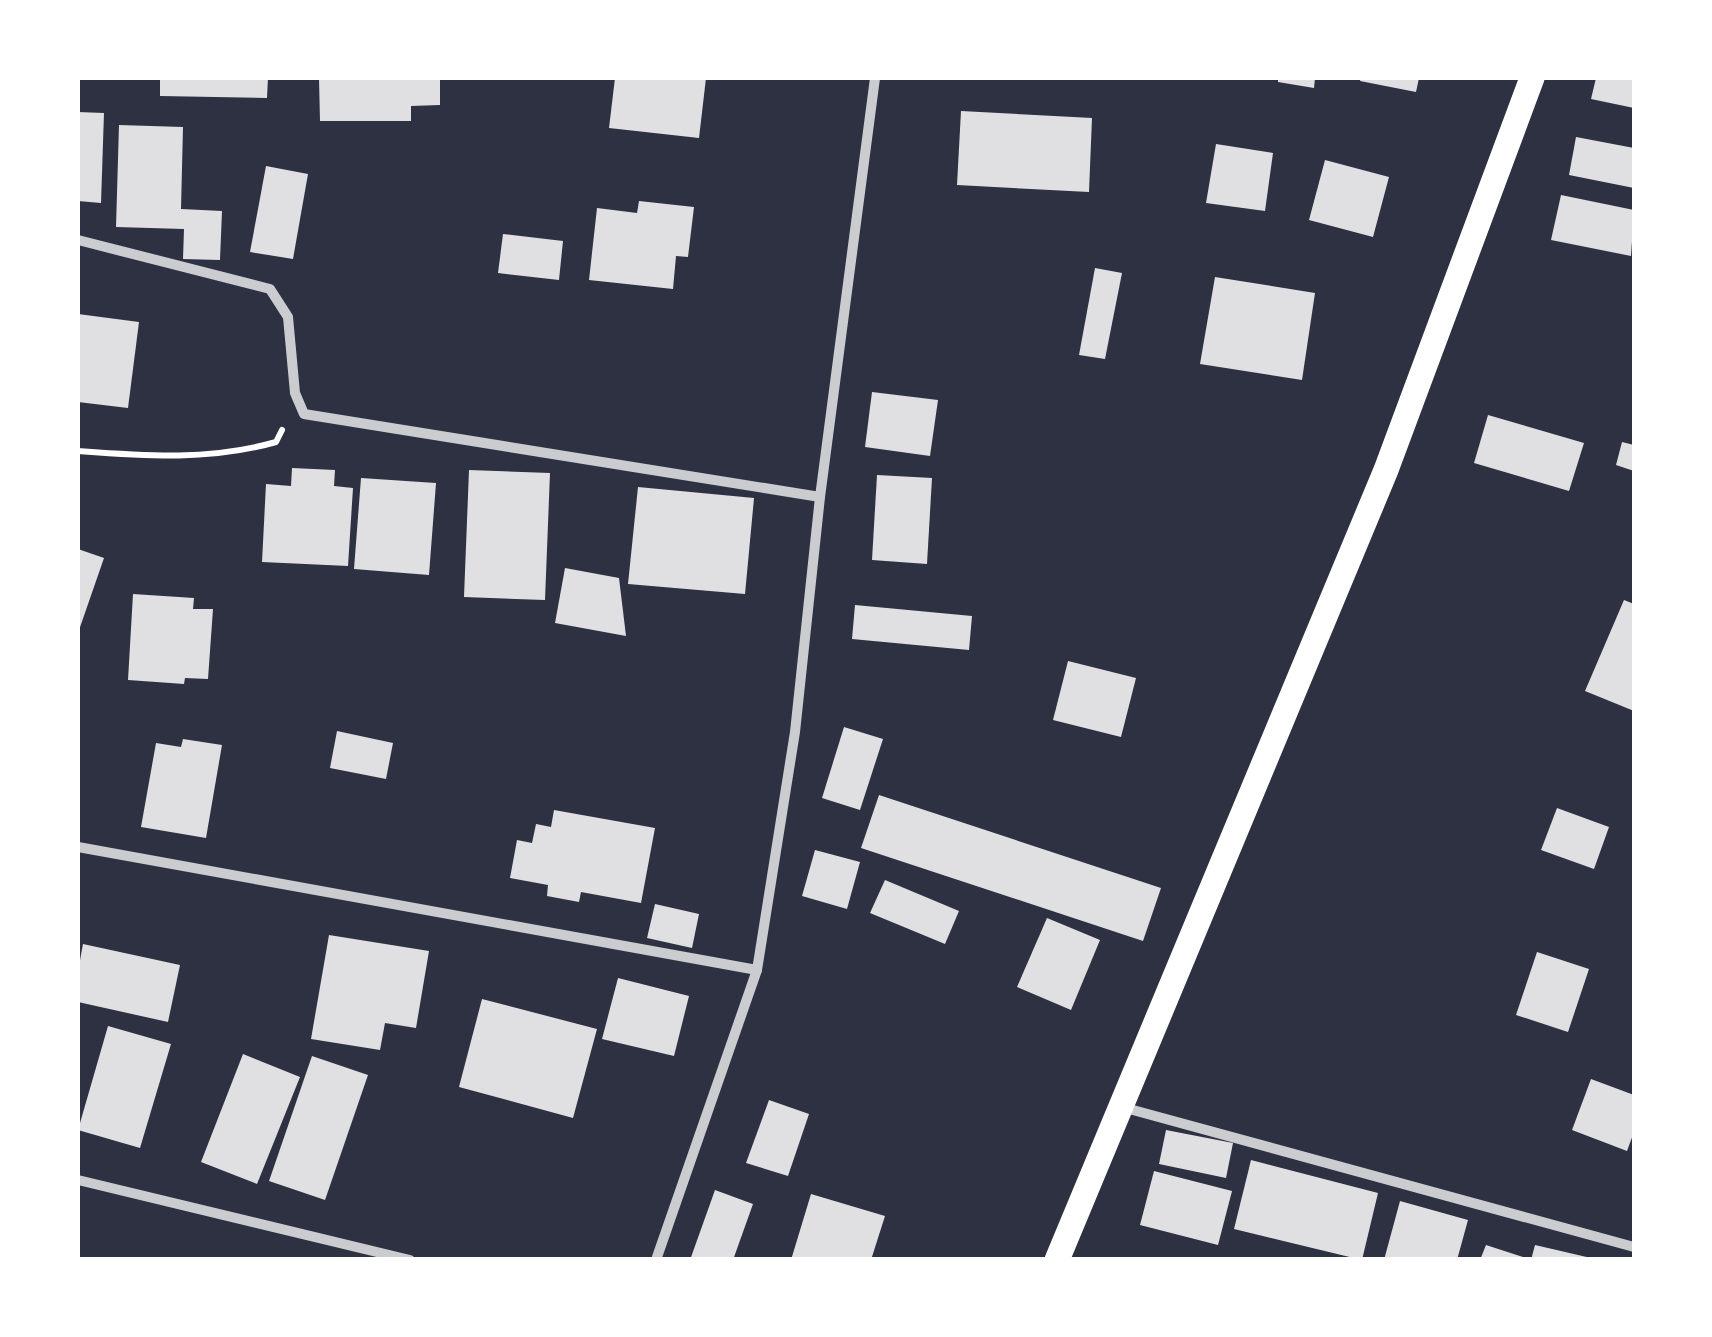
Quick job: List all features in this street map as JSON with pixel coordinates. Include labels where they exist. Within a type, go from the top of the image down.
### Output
[{"type":"main road","points":[[1058,1260],[1386,470],[1532,78]]},
{"type":"street","points":[[656,1260],[757,970],[795,732],[820,497],[875,78]]},
{"type":"street","points":[[78,240],[270,290],[288,317],[295,393],[304,414],[820,497]]},
{"type":"street","points":[[78,847],[757,970]]},
{"type":"street","points":[[1122,1106],[1634,1246]]},
{"type":"street","points":[[78,1180],[410,1260]]},
{"type":"path","points":[[78,452],[186,458],[240,452],[276,442],[288,420],[304,414]]},
{"type":"building","points":[[160,78],[268,78],[267,98],[160,96]]},
{"type":"building","points":[[319,78],[440,78],[440,105],[411,106],[411,121],[320,121]]},
{"type":"building","points":[[615,78],[706,78],[699,138],[609,128]]},
{"type":"building","points":[[1278,78],[1315,78],[1314,88],[1278,82]]},
{"type":"building","points":[[1419,78],[1416,92],[1360,81]]},
{"type":"building","points":[[1596,78],[1634,78],[1634,108],[1591,99]]},
{"type":"building","points":[[961,111],[1092,118],[1089,192],[957,185]]},
{"type":"building","points":[[78,112],[104,113],[101,203],[78,201]]},
{"type":"building","points":[[119,125],[183,127],[181,209],[222,211],[220,260],[183,259],[184,229],[116,227]]},
{"type":"building","points":[[1576,137],[1634,148],[1634,188],[1569,175]]},
{"type":"building","points":[[1216,144],[1273,153],[1265,211],[1206,203]]},
{"type":"building","points":[[1325,160],[1389,177],[1373,237],[1309,220]]},
{"type":"building","points":[[266,166],[308,174],[293,259],[250,252]]},
{"type":"building","points":[[1561,195],[1634,210],[1631,256],[1551,240]]},
{"type":"building","points":[[639,201],[694,207],[688,257],[676,256],[673,289],[589,280],[597,208],[637,213]]},
{"type":"building","points":[[503,234],[563,241],[559,280],[498,273]]},
{"type":"building","points":[[1095,268],[1122,273],[1105,359],[1079,355]]},
{"type":"building","points":[[1215,277],[1315,293],[1302,380],[1200,364]]},
{"type":"building","points":[[78,314],[139,322],[128,408],[78,402]]},
{"type":"building","points":[[872,392],[938,400],[930,456],[865,447]]},
{"type":"building","points":[[1488,415],[1584,443],[1569,491],[1474,463]]},
{"type":"building","points":[[1622,442],[1634,445],[1634,471],[1616,465]]},
{"type":"building","points":[[292,468],[335,470],[334,486],[353,488],[348,566],[262,562],[266,484],[291,486]]},
{"type":"building","points":[[469,470],[550,473],[545,600],[464,597]]},
{"type":"building","points":[[877,475],[932,478],[927,564],[872,560]]},
{"type":"building","points":[[361,478],[436,483],[429,575],[354,569]]},
{"type":"building","points":[[638,487],[754,498],[745,594],[628,584]]},
{"type":"building","points":[[78,549],[104,558],[78,633]]},
{"type":"building","points":[[565,568],[619,578],[626,636],[555,623]]},
{"type":"building","points":[[133,594],[194,598],[193,609],[213,609],[208,679],[185,678],[184,684],[128,680]]},
{"type":"building","points":[[1624,600],[1634,604],[1634,711],[1585,691]]},
{"type":"building","points":[[855,605],[972,616],[969,650],[852,639]]},
{"type":"building","points":[[1068,661],[1136,678],[1121,737],[1053,720]]},
{"type":"building","points":[[844,727],[883,739],[860,810],[822,798]]},
{"type":"building","points":[[337,731],[393,743],[386,779],[330,768]]},
{"type":"building","points":[[183,739],[222,745],[206,838],[141,827],[156,743],[181,747]]},
{"type":"building","points":[[879,795],[1161,888],[1143,941],[861,848]]},
{"type":"building","points":[[1557,808],[1609,827],[1594,869],[1541,850]]},
{"type":"building","points":[[554,810],[655,828],[641,903],[581,892],[579,902],[547,896],[548,885],[510,878],[517,840],[532,843],[536,824],[551,827]]},
{"type":"building","points":[[815,850],[860,862],[847,909],[802,896]]},
{"type":"building","points":[[885,880],[959,911],[945,944],[870,913]]},
{"type":"building","points":[[655,904],[699,914],[692,948],[647,938]]},
{"type":"building","points":[[1047,918],[1100,940],[1071,1010],[1017,987]]},
{"type":"building","points":[[329,935],[429,951],[416,1028],[385,1023],[380,1050],[311,1039]]},
{"type":"building","points":[[83,944],[180,965],[168,1022],[78,1002]]},
{"type":"building","points":[[1537,952],[1589,969],[1568,1032],[1516,1015]]},
{"type":"building","points":[[618,978],[689,996],[674,1056],[602,1039]]},
{"type":"building","points":[[482,999],[597,1029],[573,1118],[459,1087]]},
{"type":"building","points":[[108,1026],[171,1044],[140,1148],[78,1130]]},
{"type":"building","points":[[243,1054],[300,1077],[257,1184],[201,1162]]},
{"type":"building","points":[[312,1056],[368,1075],[325,1200],[269,1181]]},
{"type":"building","points":[[1591,1079],[1634,1095],[1634,1132],[1627,1151],[1572,1130]]},
{"type":"building","points":[[769,1100],[809,1114],[788,1176],[746,1163]]},
{"type":"building","points":[[1166,1130],[1233,1143],[1226,1178],[1159,1164]]},
{"type":"building","points":[[1251,1160],[1378,1193],[1362,1260],[1234,1229]]},
{"type":"building","points":[[1154,1171],[1232,1191],[1218,1245],[1140,1225]]},
{"type":"building","points":[[715,1190],[753,1204],[733,1260],[690,1260]]},
{"type":"building","points":[[811,1194],[885,1216],[871,1260],[791,1260]]},
{"type":"building","points":[[1400,1201],[1468,1220],[1457,1260],[1384,1260]]},
{"type":"building","points":[[1486,1245],[1529,1259],[1480,1260]]},
{"type":"building","points":[[1535,1245],[1591,1258],[1591,1260],[1531,1260]]}]
